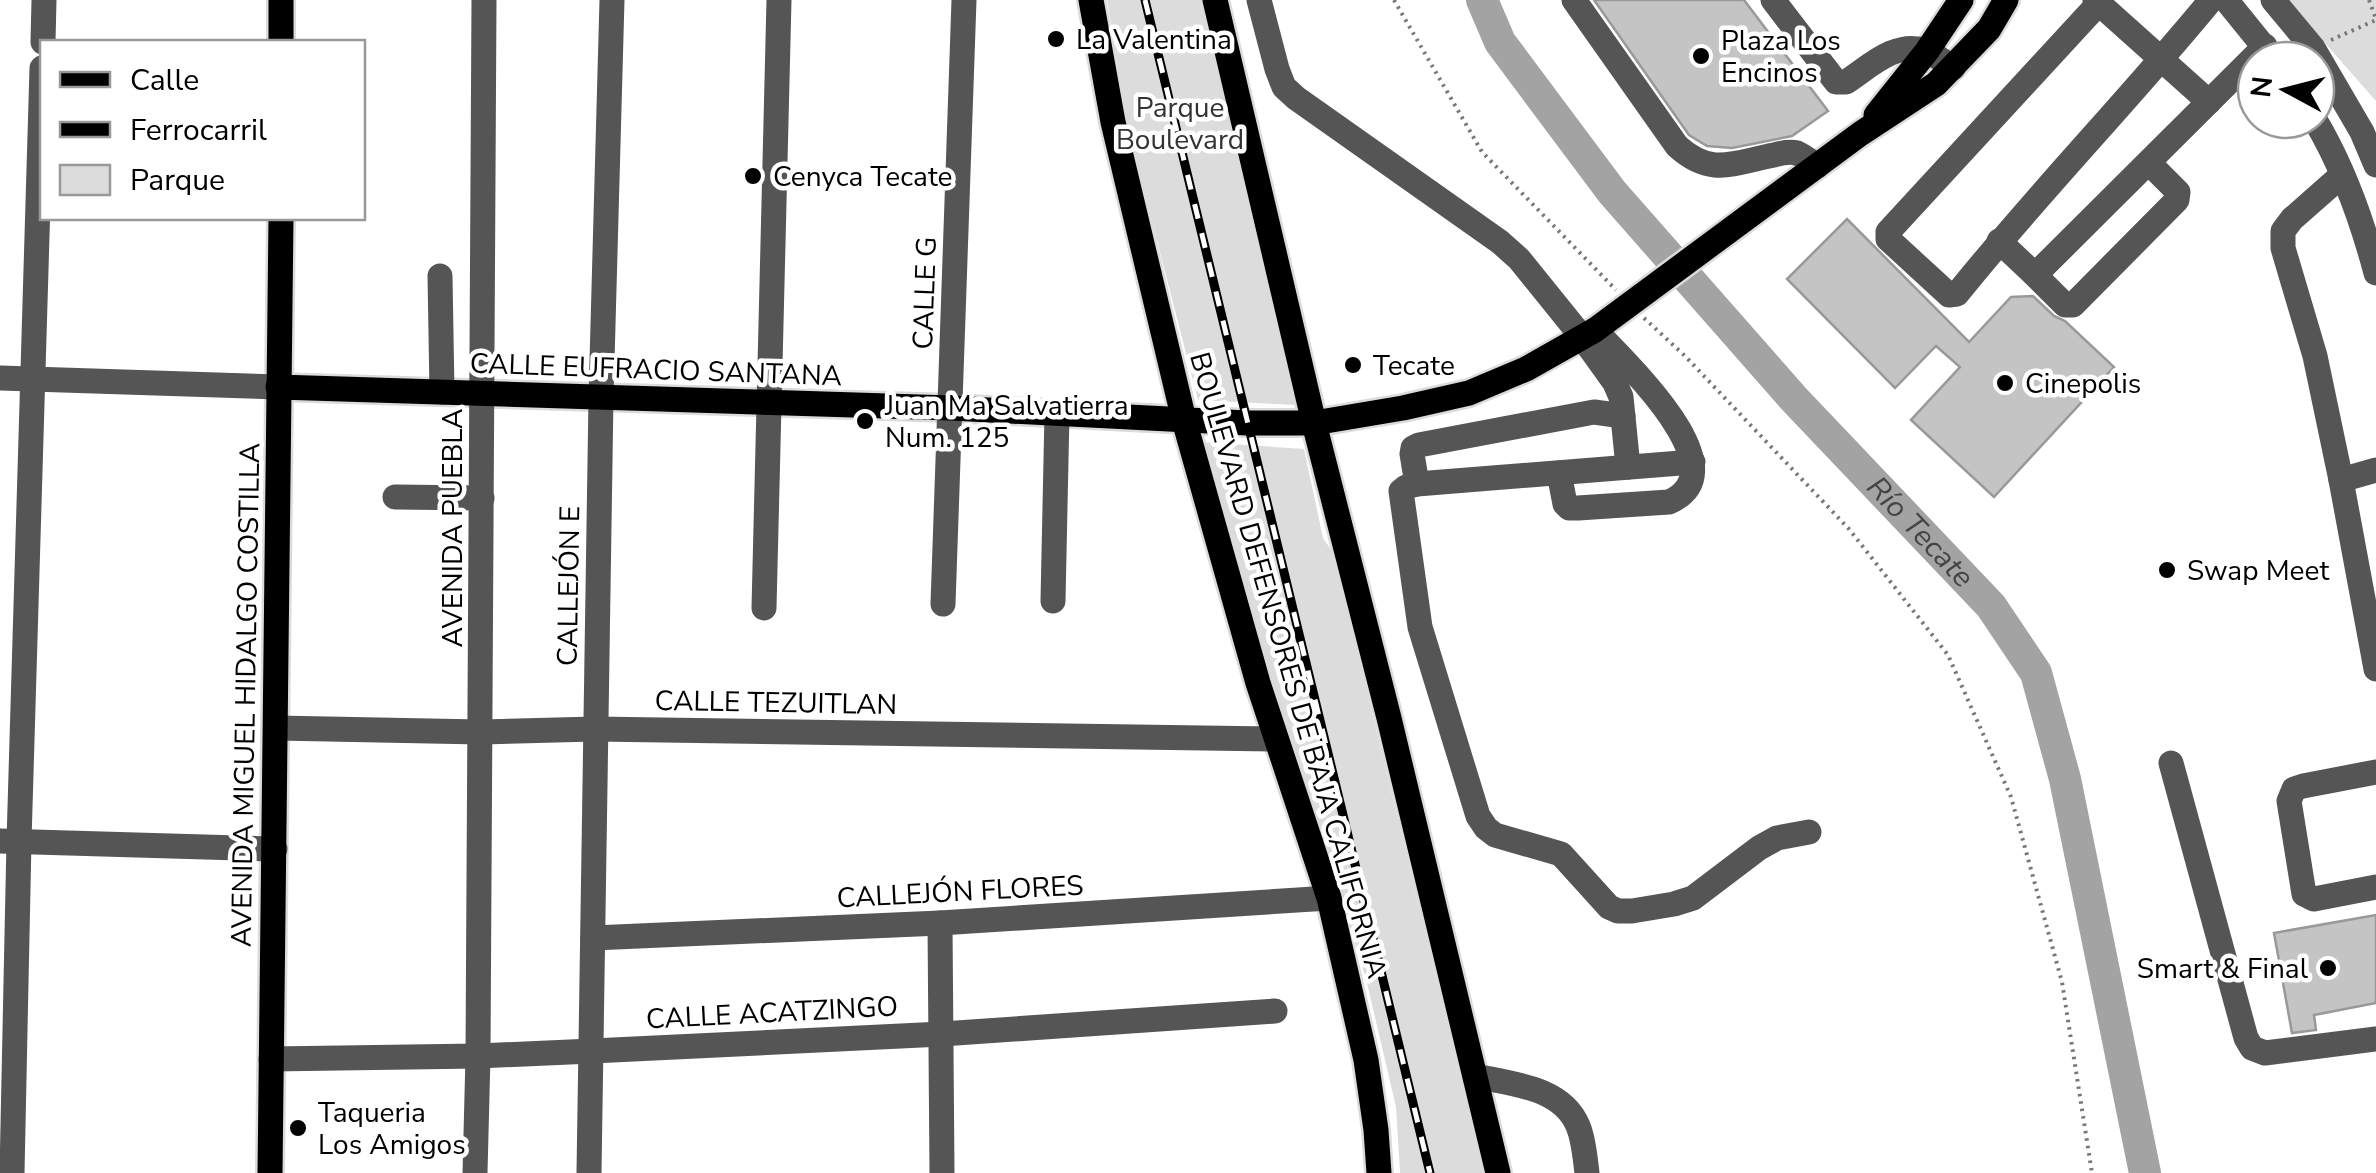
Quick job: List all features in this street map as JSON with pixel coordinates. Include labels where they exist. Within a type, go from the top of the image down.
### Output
[{"type":"main road","points":[[281,0],[281,40]]},
{"type":"main road","name":"BOULEVARD DEFENSORES DE BAJA CALIFORNIA","points":[[1092,0],[1113,122],[1184,420],[1276,739],[1329,898],[1366,1060],[1379,1173]]},
{"type":"main road","points":[[1216,0],[1314,424],[1385,700],[1498,1173]]},
{"type":"main road","points":[[1860,134],[1927,51],[1961,0]]},
{"type":"main road","points":[[1860,134],[1936,84],[1989,29],[2006,0]]},
{"type":"main road","name":"CALLE EUFRACIO SANTANA","points":[[278,387],[1314,424],[1469,393],[1526,369],[1588,334],[1635,301],[1860,134]]},
{"type":"main road","name":"AVENIDA MIGUEL HIDALGO COSTILLA","points":[[270,1173],[281,220]]},
{"type":"street","points":[[43,40],[44,0]]},
{"type":"street","name":"AVENIDA PUEBLA","points":[[474,1173],[481,732],[484,0]]},
{"type":"street","name":"CALLEJÓN E","points":[[589,1173],[612,0]]},
{"type":"street","points":[[764,608],[780,0]]},
{"type":"street","name":"CALLE G","points":[[944,604],[964,0]]},
{"type":"street","points":[[1258,0],[1284,87],[1500,242],[1672,416],[1684,436],[1693,473],[1689,487],[1669,502],[1569,508],[1563,498],[1560,472]]},
{"type":"street","points":[[1574,0],[1677,146],[1690,158],[1717,166],[1788,152],[1800,154],[1817,166]]},
{"type":"street","points":[[1773,0],[1836,82],[1846,82],[1897,49],[1927,51],[1953,68]]},
{"type":"street","points":[[2209,102],[2162,60],[2097,2],[1886,236],[1948,295],[1958,294],[2000,241],[2162,60],[2212,0]]},
{"type":"street","points":[[2226,0],[2259,40]]},
{"type":"street","points":[[2273,0],[2306,40]]},
{"type":"street","points":[[2035,275],[2209,102],[2236,80]]},
{"type":"street","points":[[2336,87],[2376,164]]},
{"type":"street","points":[[2325,140],[2365,230],[2376,273]]},
{"type":"street","points":[[12,1173],[9,841],[34,380],[40,146]]},
{"type":"street","points":[[2000,241],[2065,304],[2073,305],[2177,200],[2178,192],[2149,163]]},
{"type":"street","points":[[2342,174],[2283,230],[2283,248],[2314,356],[2376,669]]},
{"type":"street","points":[[440,276],[442,392]]},
{"type":"street","points":[[1588,334],[1620,397],[1628,467]]},
{"type":"street","name":"CALLE EUFRACIO SANTANA","points":[[0,378],[278,387]]},
{"type":"street","points":[[1417,484],[1412,454],[1419,445],[1594,412],[1623,416]]},
{"type":"street","points":[[1053,601],[1057,414]]},
{"type":"street","points":[[1692,462],[1417,484],[1401,491],[1420,627],[1478,816],[1495,835],[1561,854],[1609,907],[1618,911],[1693,898],[1758,848],[1777,838],[1809,832]]},
{"type":"street","points":[[2341,480],[2376,470]]},
{"type":"street","points":[[395,497],[482,498]]},
{"type":"street","name":"CALLE TEZUITLAN","points":[[276,728],[1276,739]]},
{"type":"street","points":[[2172,764],[2246,1038],[2252,1048],[2265,1053],[2376,1039]]},
{"type":"street","points":[[2376,772],[2302,786],[2294,790],[2289,801],[2304,894],[2314,899],[2376,887]]},
{"type":"street","points":[[9,841],[275,849]]},
{"type":"street","name":"CALLEJÓN FLORES","points":[[592,938],[940,923],[1329,898]]},
{"type":"street","points":[[940,923],[942,1173]]},
{"type":"street","name":"CALLE ACATZINGO","points":[[271,1059],[592,1051],[942,1034],[1275,1011]]},
{"type":"street","points":[[1475,1076],[1527,1087],[1568,1108],[1580,1129],[1587,1173]]},
{"type":"path","points":[[1394,0],[1482,152],[1635,301],[1849,529],[1948,655],[2011,797],[2062,982],[2092,1173]]},
{"type":"path","points":[[2330,40],[2376,19],[2369,0]]},
{"type":"green space","name":"Parque Boulevard","points":[[1107,0],[1203,0],[1297,405],[1198,400],[1128,128]]},
{"type":"green space","points":[[2287,0],[2376,0],[2376,101],[2336,56],[2336,40],[2322,40]]},
{"type":"green space","points":[[1202,442],[1304,449],[1323,538],[1334,554],[1483,1173],[1400,1173],[1396,1107],[1366,979],[1302,769],[1269,717]]},
{"type":"building","name":"Plaza Los Encinos","points":[[1594,0],[1744,0],[1828,111],[1792,136],[1732,148],[1707,146],[1689,135]]},
{"type":"building","points":[[1847,219],[1969,342],[2011,297],[2033,296],[2114,367],[1994,497],[1911,420],[1960,367],[1936,346],[1895,388],[1787,279]]},
{"type":"building","name":"Smart & Final","points":[[2376,915],[2376,1003],[2314,1015],[2316,1030],[2292,1033],[2274,933]]},
{"type":"waterway","name":"Río Tecate","points":[[1482,0],[1500,42],[1612,192],[1795,400],[1991,606],[2036,673],[2065,779],[2145,1173]]},
{"type":"railway","points":[[1145,0],[1430,1173]]},
{"type":"place","name":"La Valentina","points":[[1056,39]]},
{"type":"place","name":"Plaza Los Encinos","points":[[1701,56]]},
{"type":"place","name":"Cenyca Tecate","points":[[753,176]]},
{"type":"place","name":"Tecate","points":[[1353,365]]},
{"type":"place","name":"Cinepolis","points":[[2005,383]]},
{"type":"place","name":"Juan Ma Salvatierra Num. 125","points":[[865,421]]},
{"type":"place","name":"Swap Meet","points":[[2167,570]]},
{"type":"place","name":"Smart & Final","points":[[2328,968]]},
{"type":"place","name":"Taqueria Los Amigos","points":[[298,1128]]}]
